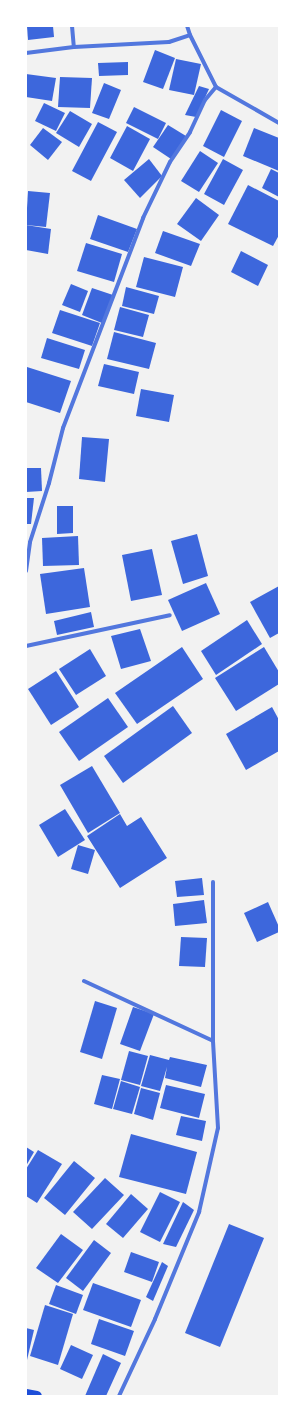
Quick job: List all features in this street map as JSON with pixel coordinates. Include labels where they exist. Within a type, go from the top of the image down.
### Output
[{"type":"main road","points":[[26,1394],[37,1396]]},
{"type":"street","points":[[72,26],[74,47]]},
{"type":"street","points":[[187,26],[216,87],[279,124]]},
{"type":"street","points":[[26,53],[74,47],[169,42],[190,35]]},
{"type":"street","points":[[26,571],[30,542],[49,483],[63,428],[143,218],[170,162],[190,132],[205,100],[216,87]]},
{"type":"street","points":[[26,646],[170,615]]},
{"type":"street","points":[[119,1396],[155,1319],[199,1212],[218,1128],[213,1041],[213,882]]},
{"type":"street","points":[[84,981],[213,1041]]},
{"type":"building","points":[[27,26],[53,26],[54,37],[28,40]]},
{"type":"building","points":[[155,50],[175,58],[163,89],[143,82]]},
{"type":"building","points":[[176,59],[201,64],[194,95],[169,90]]},
{"type":"building","points":[[128,62],[128,75],[99,76],[98,63]]},
{"type":"building","points":[[26,74],[56,78],[52,101],[26,97]]},
{"type":"building","points":[[60,77],[92,78],[90,108],[58,107]]},
{"type":"building","points":[[104,83],[121,90],[109,119],[92,113]]},
{"type":"building","points":[[199,86],[209,89],[196,117],[185,115]]},
{"type":"building","points":[[44,103],[65,113],[56,131],[35,121]]},
{"type":"building","points":[[134,107],[166,123],[158,139],[126,123]]},
{"type":"building","points":[[221,110],[242,121],[224,157],[203,146]]},
{"type":"building","points":[[70,111],[92,124],[79,147],[56,133]]},
{"type":"building","points":[[98,122],[117,132],[91,181],[72,171]]},
{"type":"building","points":[[168,125],[186,136],[171,159],[153,147]]},
{"type":"building","points":[[127,126],[150,139],[133,171],[110,158]]},
{"type":"building","points":[[43,128],[62,142],[48,160],[30,145]]},
{"type":"building","points":[[254,128],[279,138],[279,171],[243,156]]},
{"type":"building","points":[[200,151],[218,163],[199,192],[181,181]]},
{"type":"building","points":[[149,159],[162,176],[140,198],[124,180]]},
{"type":"building","points":[[223,159],[243,170],[224,205],[204,194]]},
{"type":"building","points":[[271,169],[279,173],[279,197],[262,188]]},
{"type":"building","points":[[248,185],[279,201],[279,235],[273,246],[228,224]]},
{"type":"building","points":[[28,191],[50,193],[46,227],[26,225]]},
{"type":"building","points":[[196,198],[219,215],[201,241],[177,224]]},
{"type":"building","points":[[98,215],[137,229],[128,252],[90,239]]},
{"type":"building","points":[[26,225],[51,229],[48,254],[26,250]]},
{"type":"building","points":[[163,231],[200,244],[191,266],[155,253]]},
{"type":"building","points":[[86,243],[122,254],[114,282],[77,271]]},
{"type":"building","points":[[241,251],[268,265],[258,286],[231,272]]},
{"type":"building","points":[[144,257],[183,267],[175,297],[136,287]]},
{"type":"building","points":[[71,284],[88,291],[80,312],[62,305]]},
{"type":"building","points":[[126,287],[159,296],[154,314],[122,306]]},
{"type":"building","points":[[92,288],[113,295],[102,323],[82,315]]},
{"type":"building","points":[[120,307],[149,315],[143,337],[114,330]]},
{"type":"building","points":[[60,310],[100,323],[92,346],[52,333]]},
{"type":"building","points":[[114,332],[156,343],[149,369],[107,359]]},
{"type":"building","points":[[47,338],[85,350],[79,369],[41,358]]},
{"type":"building","points":[[104,364],[139,372],[134,394],[98,386]]},
{"type":"building","points":[[27,367],[71,381],[60,413],[26,402]]},
{"type":"building","points":[[141,389],[174,395],[169,422],[136,416]]},
{"type":"building","points":[[82,437],[109,439],[105,482],[79,479]]},
{"type":"building","points":[[26,468],[41,468],[42,491],[26,492]]},
{"type":"building","points":[[26,498],[34,498],[31,524],[26,524]]},
{"type":"building","points":[[57,506],[73,506],[73,533],[57,534]]},
{"type":"building","points":[[197,534],[208,576],[183,584],[171,541]]},
{"type":"building","points":[[78,536],[79,565],[43,566],[42,538]]},
{"type":"building","points":[[152,549],[162,595],[131,601],[122,555]]},
{"type":"building","points":[[84,568],[90,607],[46,614],[40,574]]},
{"type":"building","points":[[206,583],[220,614],[182,631],[168,600]]},
{"type":"building","points":[[279,586],[279,633],[270,638],[250,602]]},
{"type":"building","points":[[91,612],[94,627],[57,635],[54,621]]},
{"type":"building","points":[[247,620],[262,644],[216,675],[201,651]]},
{"type":"building","points":[[140,629],[151,661],[121,669],[111,636]]},
{"type":"building","points":[[182,647],[203,679],[137,724],[115,693]]},
{"type":"building","points":[[264,647],[279,672],[279,684],[236,711],[215,678]]},
{"type":"building","points":[[90,649],[106,676],[76,695],[59,669]]},
{"type":"building","points":[[56,671],[79,707],[51,725],[28,689]]},
{"type":"building","points":[[108,698],[128,727],[79,761],[59,732]]},
{"type":"building","points":[[173,706],[192,733],[123,783],[104,756]]},
{"type":"building","points":[[272,707],[279,720],[279,751],[246,770],[226,734]]},
{"type":"building","points":[[92,766],[120,813],[88,833],[60,785]]},
{"type":"building","points":[[65,809],[85,840],[58,857],[39,825]]},
{"type":"building","points":[[120,814],[127,826],[141,817],[167,858],[120,888],[87,836]]},
{"type":"building","points":[[78,845],[95,850],[88,874],[71,869]]},
{"type":"building","points":[[202,878],[204,895],[177,897],[175,881]]},
{"type":"building","points":[[204,900],[207,923],[175,926],[173,904]]},
{"type":"building","points":[[268,902],[279,927],[279,932],[257,942],[244,913]]},
{"type":"building","points":[[181,937],[207,938],[205,967],[179,966]]},
{"type":"building","points":[[95,1001],[117,1008],[102,1059],[80,1052]]},
{"type":"building","points":[[133,1007],[154,1014],[140,1051],[120,1044]]},
{"type":"building","points":[[129,1051],[148,1056],[140,1085],[121,1080]]},
{"type":"building","points":[[150,1055],[169,1060],[170,1057],[207,1065],[201,1087],[165,1078],[167,1067],[160,1091],[141,1086]]},
{"type":"building","points":[[102,1075],[120,1079],[112,1109],[94,1104]]},
{"type":"building","points":[[121,1081],[140,1087],[132,1114],[113,1109]]},
{"type":"building","points":[[166,1085],[205,1094],[199,1118],[160,1108]]},
{"type":"building","points":[[141,1088],[160,1093],[153,1120],[134,1114]]},
{"type":"building","points":[[181,1116],[206,1121],[202,1141],[176,1135]]},
{"type":"building","points":[[131,1134],[197,1152],[186,1194],[119,1177]]},
{"type":"building","points":[[26,1147],[34,1152],[26,1166]]},
{"type":"building","points":[[38,1150],[62,1164],[37,1203],[26,1196],[26,1169]]},
{"type":"building","points":[[74,1161],[95,1178],[65,1215],[44,1198]]},
{"type":"building","points":[[105,1178],[124,1195],[92,1229],[73,1212]]},
{"type":"building","points":[[160,1192],[180,1202],[160,1242],[140,1232]]},
{"type":"building","points":[[131,1194],[148,1209],[123,1238],[106,1224]]},
{"type":"building","points":[[183,1202],[194,1210],[176,1247],[163,1244]]},
{"type":"building","points":[[229,1224],[264,1238],[220,1347],[185,1333]]},
{"type":"building","points":[[61,1234],[83,1250],[58,1283],[36,1268]]},
{"type":"building","points":[[94,1240],[111,1253],[83,1291],[66,1278]]},
{"type":"building","points":[[131,1252],[159,1262],[152,1282],[124,1272]]},
{"type":"building","points":[[162,1262],[168,1266],[153,1301],[146,1297]]},
{"type":"building","points":[[93,1283],[141,1300],[131,1327],[83,1310]]},
{"type":"building","points":[[56,1285],[83,1295],[76,1314],[49,1304]]},
{"type":"building","points":[[45,1305],[73,1314],[58,1365],[30,1356]]},
{"type":"building","points":[[99,1319],[134,1331],[125,1356],[91,1344]]},
{"type":"building","points":[[26,1328],[34,1330],[27,1360],[26,1360]]},
{"type":"building","points":[[71,1345],[93,1355],[82,1379],[60,1369]]},
{"type":"building","points":[[103,1354],[121,1363],[106,1396],[85,1396]]}]
